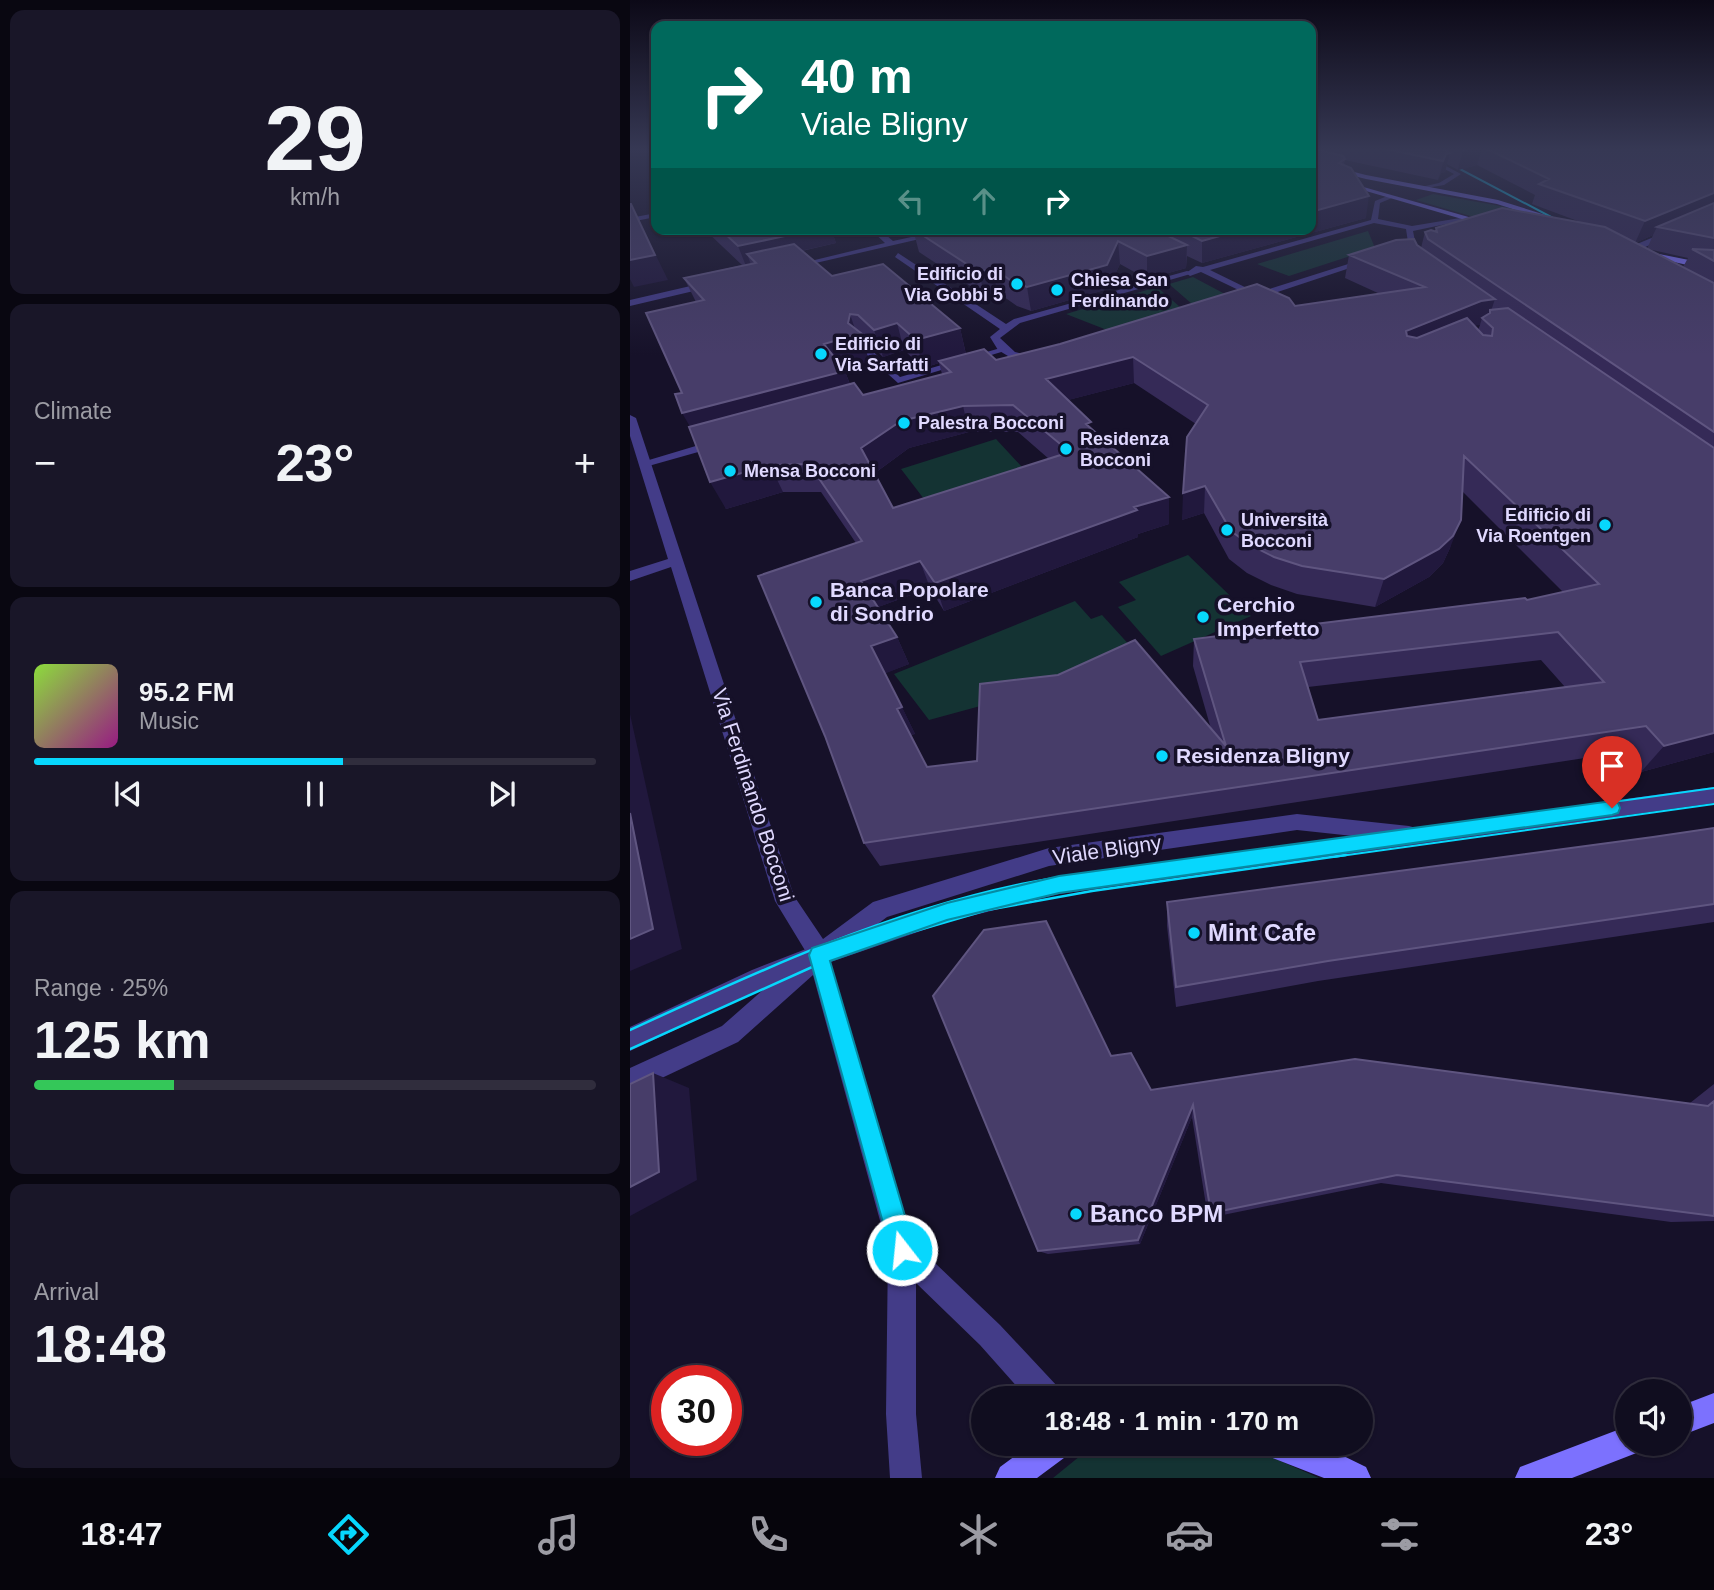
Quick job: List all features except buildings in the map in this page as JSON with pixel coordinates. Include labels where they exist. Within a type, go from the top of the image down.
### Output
[{"type":"main road","points":[[1459,217],[1495,225]]},
{"type":"main road","points":[[1542,217],[1546,219],[1544,225]]},
{"type":"main road","points":[[1549,217],[1578,227]]},
{"type":"main road","points":[[1632,249],[1651,264]]},
{"type":"main road","points":[[1632,249],[1710,267]]},
{"type":"main road","points":[[1692,1416],[1714,1408]]},
{"type":"main road","points":[[1531,1478],[1615,1446]]},
{"type":"main road","points":[[1011,1478],[1041,1456]]},
{"type":"main road","points":[[1309,1456],[1355,1478]]},
{"type":"street","points":[[1374,221],[1375,217]]},
{"type":"street","points":[[1632,249],[1662,239],[1708,217]]},
{"type":"street","points":[[1026,359],[1004,350],[995,337],[1005,328],[1027,318],[1374,221],[1412,228],[1466,219]]},
{"type":"street","points":[[1412,228],[1409,230],[1412,256],[1416,264],[1426,271]]},
{"type":"street","points":[[882,235],[890,245]]},
{"type":"street","points":[[783,269],[933,235]]},
{"type":"street","points":[[898,255],[967,298],[980,311],[1005,328]]},
{"type":"street","points":[[1399,259],[1412,256]]},
{"type":"street","points":[[1244,300],[1377,260]]},
{"type":"street","points":[[912,265],[923,262]]},
{"type":"street","points":[[1670,270],[1710,267]]},
{"type":"street","points":[[1196,269],[1257,296]]},
{"type":"street","points":[[630,303],[716,284]]},
{"type":"street","points":[[980,311],[991,308]]},
{"type":"street","points":[[1000,366],[1026,359],[1050,359]]},
{"type":"street","name":"Via Ferdinando Bocconi","points":[[630,418],[785,901],[819,955],[902,1250],[901,1414],[906,1478]]},
{"type":"street","points":[[645,463],[727,441]]},
{"type":"street","points":[[630,576],[676,561]]},
{"type":"street","name":"Viale Bligny","points":[[630,1039],[760,978],[819,955],[947,912],[1059,885],[1714,794]]},
{"type":"street","name":"Viale Bligny","points":[[630,1082],[730,1034],[819,955],[880,909],[1049,857],[1297,822],[1416,834]]},
{"type":"street","points":[[902,1250],[990,1335],[1036,1386]]},
{"type":"lane","points":[[862,346],[898,380],[1004,350]]},
{"type":"green space","points":[[1474,217],[1501,217],[1491,222]]},
{"type":"green space","points":[[1368,231],[1375,248],[1289,276],[1257,264]]},
{"type":"green space","points":[[1193,277],[1225,294],[1192,304],[1169,284]]},
{"type":"green space","points":[[1157,287],[1180,307],[1107,330],[1066,314]]},
{"type":"green space","points":[[996,439],[1022,467],[924,499],[901,469]]},
{"type":"green space","points":[[1188,555],[1251,616],[1161,656],[1118,607],[1136,600],[1119,582]]},
{"type":"green space","points":[[1075,601],[1091,619],[1102,615],[1133,649],[1017,696],[929,720],[894,674]]},
{"type":"green space","points":[[1080,1456],[1269,1456],[1319,1478],[1053,1478]]},
{"type":"tram line","points":[[1551,217],[1572,228]]},
{"type":"tram line","points":[[1214,857],[1714,788]]},
{"type":"tram line","points":[[1333,857],[1714,804]]},
{"type":"tram line","points":[[630,1030],[775,965],[924,909],[1052,878],[1227,855]]},
{"type":"tram line","points":[[630,1049],[821,963],[888,939],[987,910],[1092,891],[1346,855]]},
{"type":"place","name":"Edificio di Via Gobbi 5","points":[[1017,284]]},
{"type":"place","name":"Chiesa San Ferdinando","points":[[1057,290]]},
{"type":"place","name":"Edificio di Via Sarfatti","points":[[821,354]]},
{"type":"place","name":"Palestra Bocconi","points":[[904,423]]},
{"type":"place","name":"Residenza Bocconi","points":[[1066,449]]},
{"type":"place","name":"Mensa Bocconi","points":[[730,471]]},
{"type":"place","name":"Edificio di Via Roentgen","points":[[1605,525]]},
{"type":"place","name":"Università Bocconi","points":[[1227,530]]},
{"type":"place","name":"Banca Popolare di Sondrio","points":[[816,602]]},
{"type":"place","name":"Cerchio Imperfetto","points":[[1203,617]]},
{"type":"place","name":"Residenza Bligny","points":[[1162,756]]},
{"type":"place","name":"Mint Cafe","points":[[1194,933]]},
{"type":"place","name":"Banco BPM","points":[[1076,1214]]},
{"type":"route","points":[[902,1250],[819,955],[947,912],[1059,885],[1612,808]]}]
